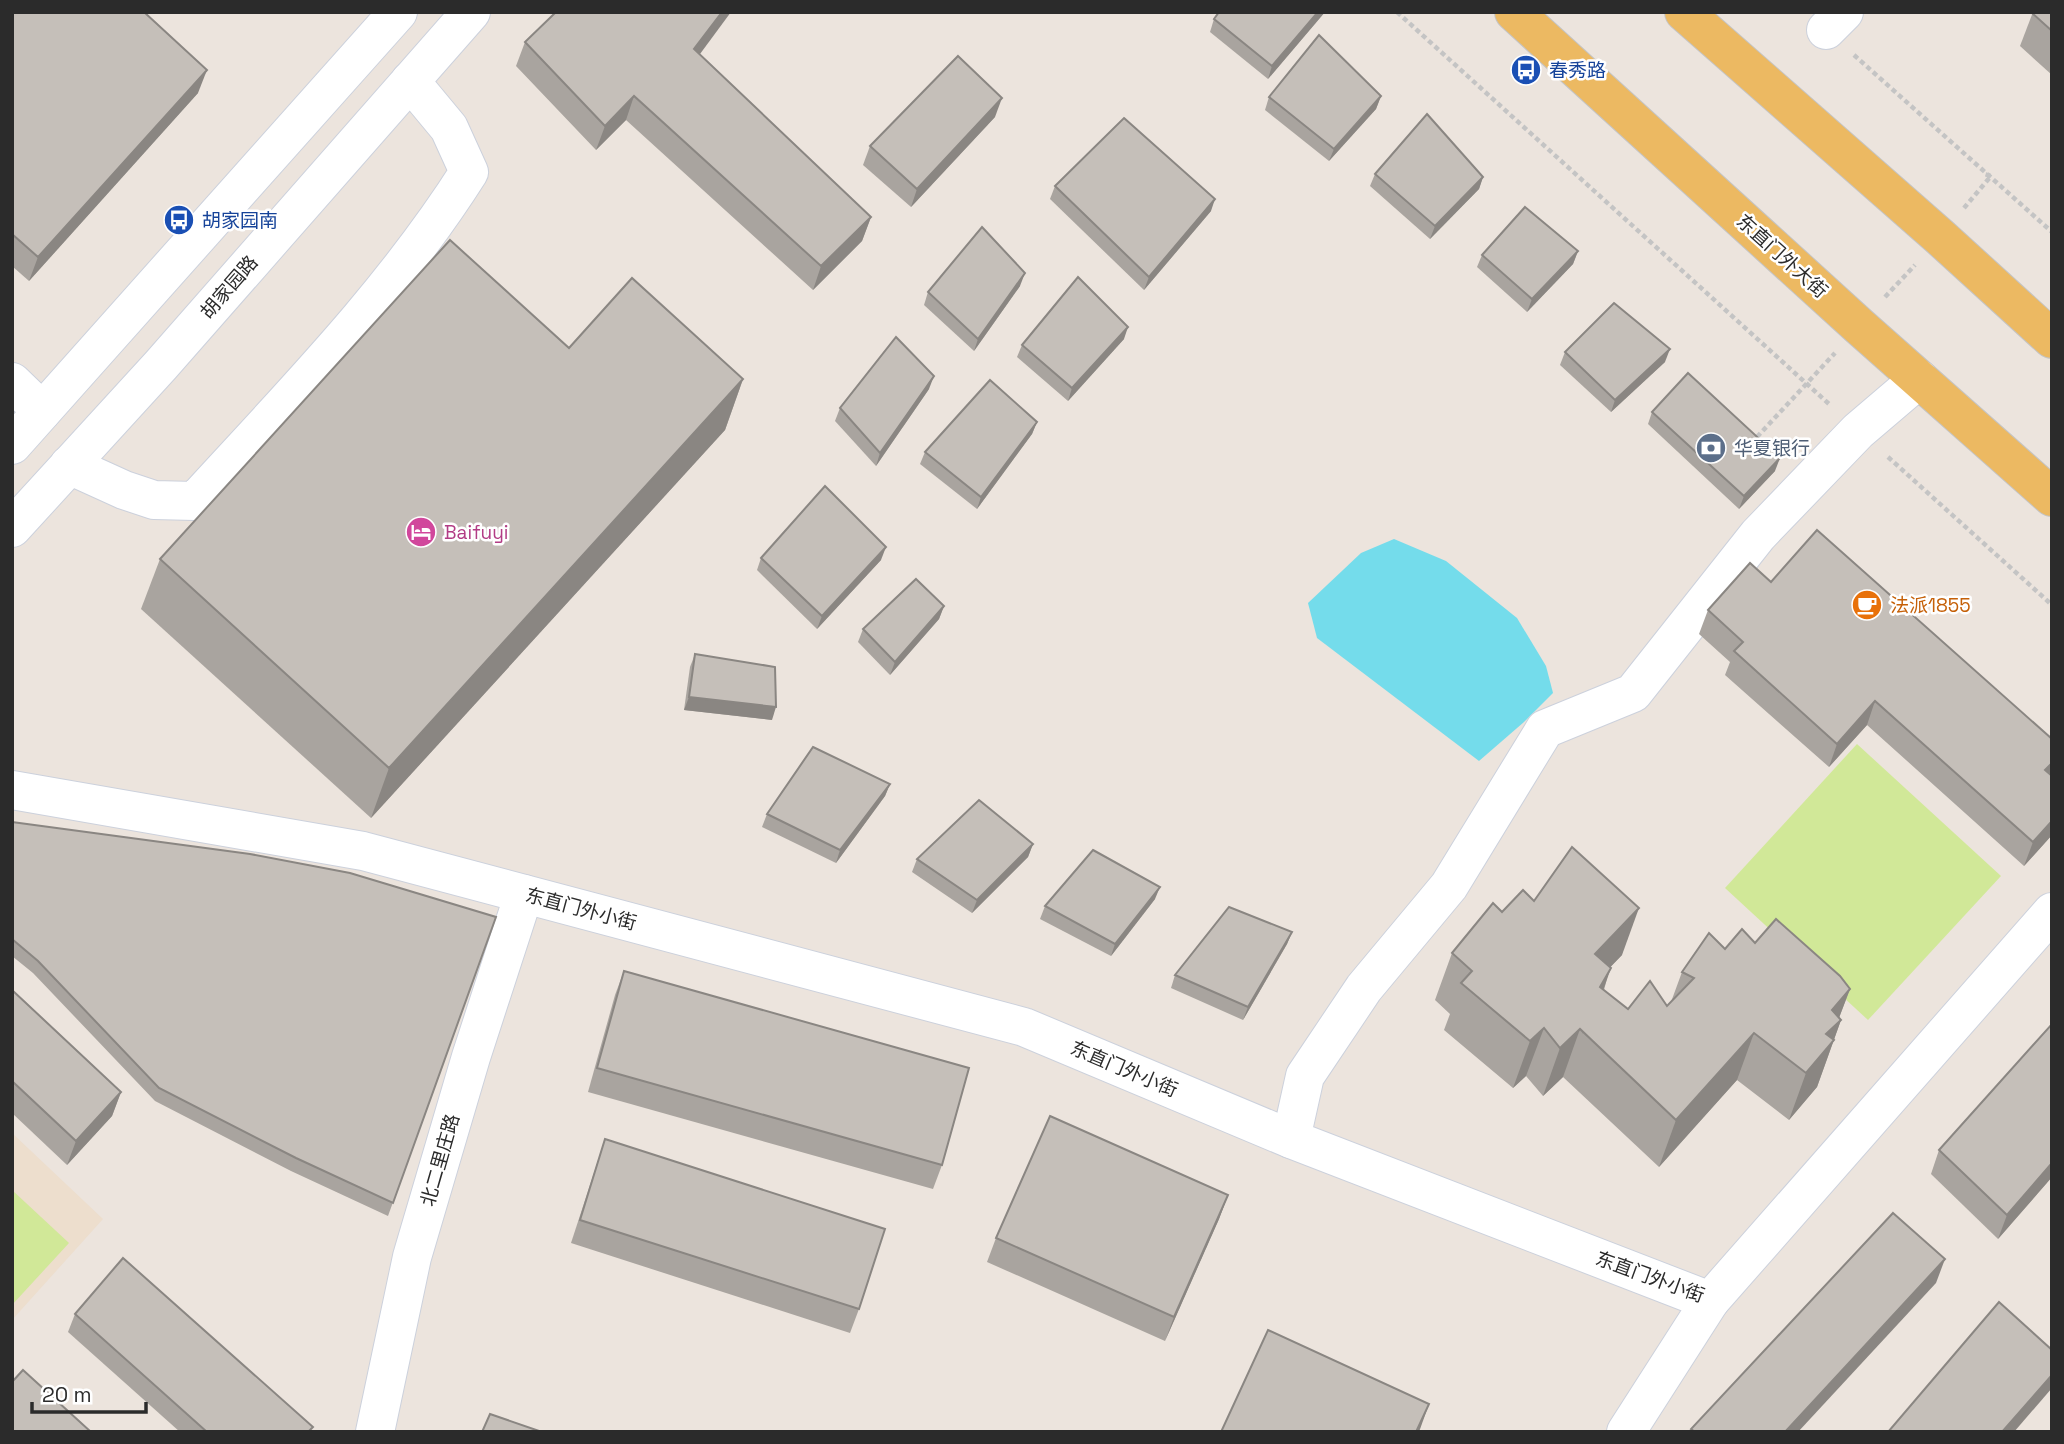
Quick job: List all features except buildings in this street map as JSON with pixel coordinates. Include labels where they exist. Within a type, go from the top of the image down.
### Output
[{"type":"main road","name":"东直门外大街","points":[[1514,12],[2052,497]]},
{"type":"main road","points":[[1684,12],[1940,236],[2052,339]]},
{"type":"street","points":[[12,445],[398,12]]},
{"type":"street","name":"胡家园路","points":[[12,528],[161,365],[471,12]]},
{"type":"street","points":[[69,465],[124,490],[155,500],[195,501],[293,394],[436,224],[469,172],[449,128],[410,81]]},
{"type":"street","points":[[1291,1139],[1305,1076],[1364,988],[1449,886],[1545,729],[1633,693],[1758,535],[1858,431],[1919,379]]},
{"type":"street","points":[[12,382],[42,411]]},
{"type":"street","name":"东直门外小街","points":[[12,790],[363,851],[1024,1027],[1291,1139],[1710,1301],[2052,912]]},
{"type":"street","name":"北二里庄路","points":[[375,1432],[412,1256],[471,1057],[524,894]]},
{"type":"street","points":[[1626,1432],[1710,1301]]},
{"type":"path","points":[[1397,12],[2052,605]]},
{"type":"path","points":[[1835,21],[2052,232]]},
{"type":"shaded area","points":[[12,1133],[103,1219],[12,1320]]},
{"type":"green space","points":[[1857,744],[2001,876],[1868,1020],[1725,888]]},
{"type":"green space","points":[[12,1190],[69,1243],[12,1305]]},
{"type":"water","points":[[1394,539],[1446,561],[1517,618],[1546,666],[1553,693],[1479,761],[1317,638],[1308,603],[1361,553]]},
{"type":"place","name":"春秀路","points":[[1526,70]]},
{"type":"place","name":"胡家园南","points":[[179,220]]},
{"type":"place","name":"华夏银行","points":[[1711,448]]},
{"type":"place","name":"Baifuyi","points":[[421,532]]},
{"type":"place","name":"法派1855","points":[[1867,605]]}]
